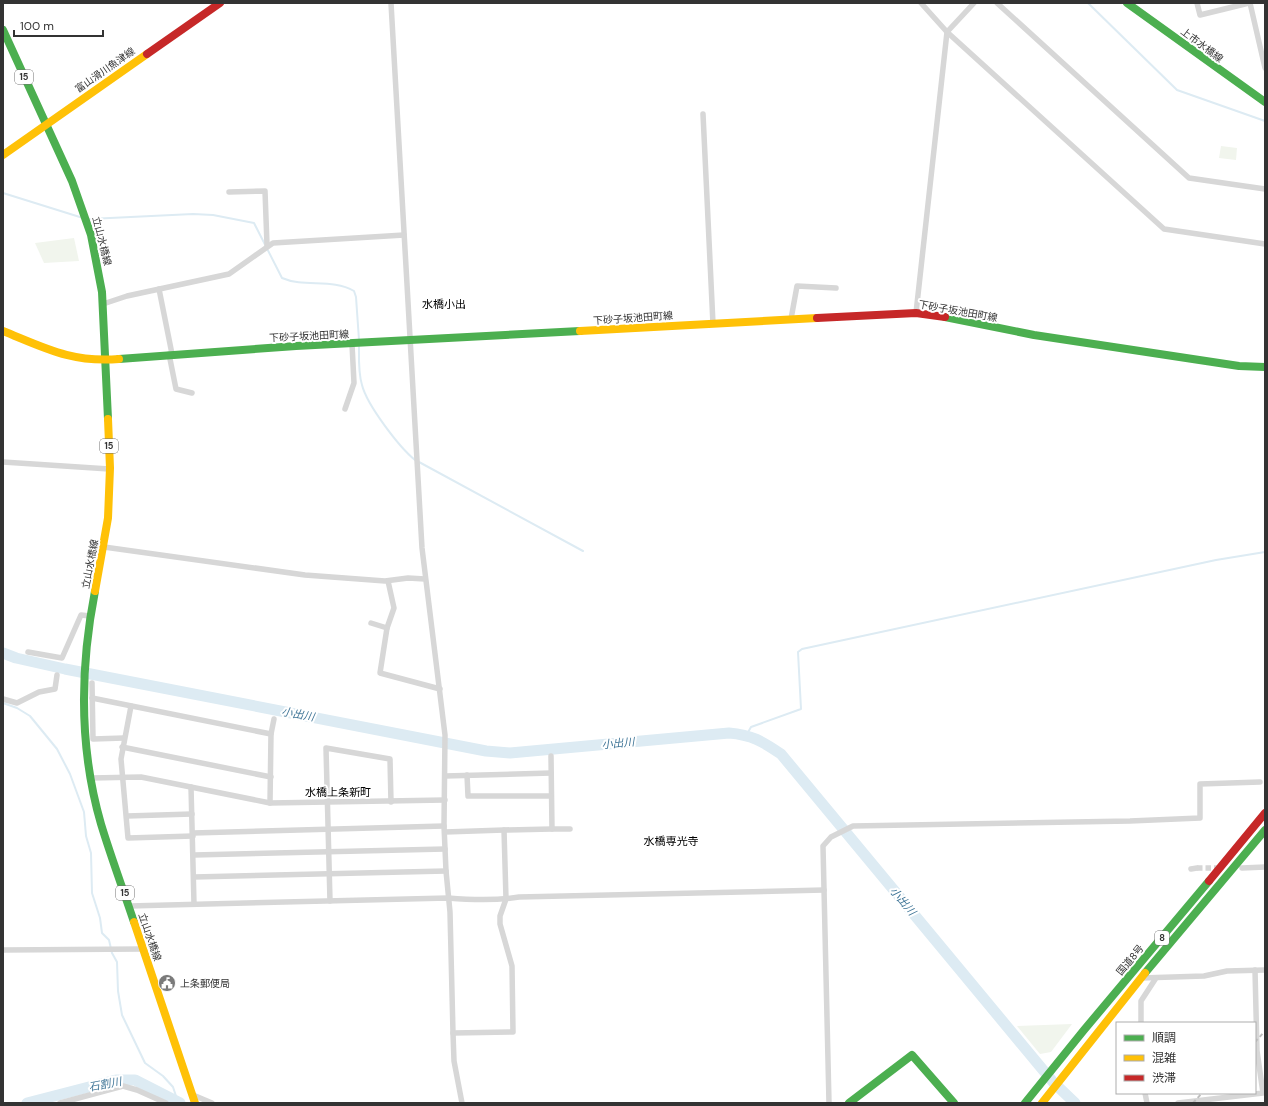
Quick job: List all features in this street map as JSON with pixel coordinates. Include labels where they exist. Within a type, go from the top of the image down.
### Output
[{"type":"main road","name":"富山滑川魚津線","points":[[3,155],[220,3]]},
{"type":"main road","name":"上市水橋線","points":[[1127,3],[1265,102]]},
{"type":"main road","name":"立山水橋線","points":[[3,30],[46,124],[84,214],[96,250],[103,304],[106,360],[109,503],[104,548],[90,616],[84,679],[84,722],[91,778],[101,823],[194,1100]]},
{"type":"main road","name":"下砂子坂池田町線","points":[[3,331],[66,356],[88,360],[106,360],[171,354],[916,312],[956,318],[1042,336],[1239,366],[1265,367]]},
{"type":"main road","name":"国道8号","points":[[1025,1103],[1057,1061],[1209,883],[1265,812]]},
{"type":"main road","name":"国道8号","points":[[1042,1103],[1141,978],[1265,830]]},
{"type":"main road","points":[[849,1103],[912,1055],[920,1061],[954,1103]]},
{"type":"street","points":[[391,3],[425,579],[445,735],[444,829],[450,912],[452,1033],[455,1067],[462,1103]]},
{"type":"street","points":[[921,3],[947,32],[1164,229],[1265,244]]},
{"type":"street","points":[[916,312],[947,32],[974,3]]},
{"type":"street","points":[[997,3],[1189,178],[1265,189]]},
{"type":"street","points":[[1197,3],[1200,15],[1249,3],[1265,68]]},
{"type":"street","points":[[703,114],[713,324]]},
{"type":"street","points":[[229,192],[265,191],[267,246]]},
{"type":"street","points":[[103,304],[159,289],[229,274],[273,243],[404,235]]},
{"type":"street","points":[[792,319],[797,286],[836,288]]},
{"type":"street","points":[[159,289],[176,389],[192,393]]},
{"type":"street","points":[[345,409],[354,383],[352,344]]},
{"type":"street","points":[[3,462],[109,470]]},
{"type":"street","points":[[104,548],[305,574],[388,581],[408,578],[425,579]]},
{"type":"street","points":[[388,581],[394,608],[387,628],[380,673],[440,689]]},
{"type":"street","points":[[28,652],[62,658],[81,615],[90,616]]},
{"type":"street","points":[[371,623],[387,628]]},
{"type":"street","points":[[3,698],[17,703],[39,692],[55,689],[57,675]]},
{"type":"street","points":[[92,683],[93,739],[124,738]]},
{"type":"street","points":[[92,698],[271,734]]},
{"type":"street","points":[[131,706],[122,747],[121,759],[128,838],[327,829],[570,829]]},
{"type":"street","points":[[270,803],[271,734],[274,719]]},
{"type":"street","points":[[122,747],[271,777]]},
{"type":"street","points":[[330,901],[326,803],[326,748],[390,759],[392,802]]},
{"type":"street","points":[[551,756],[552,829]]},
{"type":"street","points":[[445,776],[551,773]]},
{"type":"street","points":[[467,775],[468,796],[551,796]]},
{"type":"street","points":[[91,778],[141,777],[270,803],[445,800]]},
{"type":"street","points":[[829,1103],[823,846],[831,837],[853,826],[1130,821],[1200,818],[1200,784],[1260,782]]},
{"type":"street","points":[[191,787],[194,855],[194,904]]},
{"type":"street","points":[[127,816],[192,814]]},
{"type":"street","points":[[452,1033],[513,1032],[512,966],[500,924],[500,916],[506,899],[504,830]]},
{"type":"street","points":[[194,855],[445,849]]},
{"type":"street","points":[[1242,868],[1265,867]]},
{"type":"street","points":[[194,877],[446,871]]},
{"type":"street","points":[[129,906],[448,898],[471,900],[519,897],[824,890]]},
{"type":"street","points":[[3,950],[143,949]]},
{"type":"street","points":[[1255,970],[1258,1051],[1264,1093]]},
{"type":"street","points":[[1141,978],[1204,976],[1227,971],[1265,970]]},
{"type":"street","points":[[1141,1022],[1141,1001],[1156,978]]},
{"type":"street","points":[[60,1103],[123,1086],[143,1092],[166,1103]]},
{"type":"street","points":[[1178,1103],[1255,1094]]},
{"type":"street","points":[[194,1100],[212,1103]]},
{"type":"shaded area","points":[[1221,146],[1237,148],[1236,160],[1219,158]]},
{"type":"shaded area","points":[[74,238],[79,261],[44,263],[35,243]]},
{"type":"shaded area","points":[[1072,1024],[1051,1052],[1040,1054],[1017,1026]]},
{"type":"waterway","points":[[1088,3],[1177,90],[1265,121]]},
{"type":"waterway","points":[[3,193],[83,218]]},
{"type":"waterway","points":[[89,219],[193,214],[213,215],[254,223],[282,278],[291,281],[337,285],[354,291],[356,297],[359,340]]},
{"type":"waterway","points":[[359,344],[360,375],[365,393],[384,425],[408,454],[415,460]]},
{"type":"waterway","points":[[419,462],[583,551]]},
{"type":"waterway","points":[[747,734],[751,727],[801,709],[798,652],[802,649],[1216,560],[1265,552]]},
{"type":"waterway","name":"小出川","points":[[3,653],[16,658],[65,669],[486,751],[510,753],[729,733],[744,735],[756,739],[781,754],[1053,1082],[1075,1103]]},
{"type":"waterway","points":[[3,703],[17,708],[30,716],[57,749],[70,774],[84,812],[86,836],[91,853],[92,893],[100,918],[102,933],[109,940],[112,953],[117,962],[118,991],[122,1015],[145,1063],[163,1076],[173,1087],[178,1102]]},
{"type":"waterway","name":"石割川","points":[[27,1103],[116,1080],[135,1080],[180,1103]]},
{"type":"tunnel","points":[[1197,868],[1220,868]]},
{"type":"railway","points":[[1256,1041],[1265,1031]]},
{"type":"railway","points":[[1193,1103],[1201,1094]]},
{"type":"traffic: fast","points":[[1127,3],[1265,102]]},
{"type":"traffic: fast","points":[[3,30],[72,181],[91,235],[102,292],[108,419]]},
{"type":"traffic: fast","points":[[945,317],[1034,335],[1239,366],[1265,367]]},
{"type":"traffic: fast","points":[[119,359],[296,346],[580,331]]},
{"type":"traffic: fast","points":[[95,591],[87,649],[84,708],[85,737],[94,795],[101,824],[134,922]]},
{"type":"traffic: fast","points":[[1145,973],[1265,830]]},
{"type":"traffic: fast","points":[[1025,1103],[1209,881]]},
{"type":"traffic: fast","points":[[849,1103],[912,1055],[954,1103]]},
{"type":"traffic: slow","points":[[3,155],[147,54]]},
{"type":"traffic: slow","points":[[580,331],[817,318]]},
{"type":"traffic: slow","points":[[3,331],[59,353],[87,359],[119,359]]},
{"type":"traffic: slow","points":[[95,591],[108,518],[110,468],[108,419]]},
{"type":"traffic: slow","points":[[134,922],[195,1103]]},
{"type":"traffic: slow","points":[[1042,1103],[1145,973]]},
{"type":"traffic: jam","points":[[147,54],[220,3]]},
{"type":"traffic: jam","points":[[817,318],[916,313],[945,317]]},
{"type":"traffic: jam","points":[[1209,881],[1265,813]]},
{"type":"place","name":"上条郵便局","points":[[167,983]]},
{"type":"district","name":"水橋小出","points":[[444,304]]},
{"type":"district","name":"水橋上条新町","points":[[338,792]]},
{"type":"district","name":"水橋専光寺","points":[[671,841]]}]
